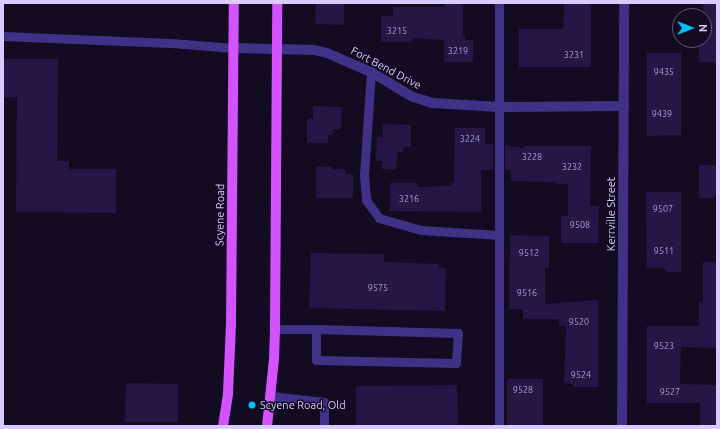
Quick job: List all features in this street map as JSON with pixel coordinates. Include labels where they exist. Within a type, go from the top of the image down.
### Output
[{"type":"main road","name":"Scyene Road","points":[[223,426],[228,393],[231,324],[234,3]]},
{"type":"main road","points":[[267,426],[271,396],[275,328],[277,3]]},
{"type":"street","name":"Kerrville Street","points":[[622,426],[624,3]]},
{"type":"street","name":"Fort Bend Drive","points":[[234,48],[314,50],[327,53],[370,72],[413,97],[433,103],[499,107],[624,106]]},
{"type":"lane","points":[[499,3],[499,426]]},
{"type":"lane","points":[[3,36],[171,43],[234,48]]},
{"type":"lane","points":[[370,72],[364,175],[366,200],[379,218],[421,230],[499,235]]},
{"type":"lane","points":[[275,328],[316,329],[458,333],[456,363],[316,360],[316,329]]},
{"type":"lane","points":[[271,396],[324,402],[324,426]]},
{"type":"building","points":[[316,3],[344,3],[344,25],[315,24]]},
{"type":"building","points":[[445,3],[463,3],[463,35],[465,35],[465,40],[473,40],[473,62],[444,62],[444,40],[412,38],[412,42],[381,42],[381,16],[393,16],[393,7],[445,7]]},
{"type":"building","points":[[564,3],[591,3],[591,67],[519,67],[519,29],[563,29]]},
{"type":"building","points":[[703,3],[717,3],[716,62],[699,62],[699,48],[712,48],[712,8],[703,8]]},
{"type":"building","points":[[647,53],[681,53],[681,135],[647,136]]},
{"type":"building","points":[[3,59],[58,59],[57,161],[69,161],[69,169],[116,169],[116,213],[16,212],[17,97],[3,97]]},
{"type":"building","points":[[313,106],[342,107],[341,129],[333,129],[333,135],[328,135],[328,143],[307,143],[307,119],[313,119]]},
{"type":"building","points":[[383,124],[411,125],[411,147],[403,147],[403,152],[398,152],[396,169],[382,169],[382,161],[376,161],[377,136],[383,137]]},
{"type":"building","points":[[455,128],[485,128],[485,143],[493,144],[493,170],[481,170],[481,212],[390,211],[390,183],[417,183],[417,187],[451,186],[451,183],[454,183]]},
{"type":"building","points":[[505,145],[524,148],[525,146],[591,146],[590,206],[599,206],[598,243],[561,243],[561,216],[568,216],[568,184],[556,184],[556,182],[511,181],[511,170],[505,170]]},
{"type":"building","points":[[699,165],[717,165],[717,196],[714,196],[714,198],[699,198]]},
{"type":"building","points":[[316,167],[345,169],[346,174],[353,174],[353,198],[316,198]]},
{"type":"building","points":[[646,192],[681,192],[681,272],[668,272],[664,268],[647,268]]},
{"type":"building","points":[[510,235],[549,236],[549,268],[545,268],[545,304],[598,300],[598,387],[573,387],[573,384],[564,383],[566,326],[559,326],[559,319],[523,319],[523,309],[509,309]]},
{"type":"building","points":[[311,253],[384,254],[384,262],[439,264],[439,267],[446,268],[445,311],[309,308]]},
{"type":"building","points":[[703,262],[717,262],[717,348],[681,347],[680,384],[717,385],[717,426],[700,426],[700,403],[647,403],[647,326],[699,326],[699,302],[703,302]]},
{"type":"building","points":[[507,379],[543,379],[543,426],[507,426]]},
{"type":"building","points":[[126,383],[178,384],[178,422],[125,422]]},
{"type":"building","points":[[457,385],[458,426],[356,426],[356,386]]},
{"type":"place","name":"Scyene Road, Old","points":[[252,405]]}]
